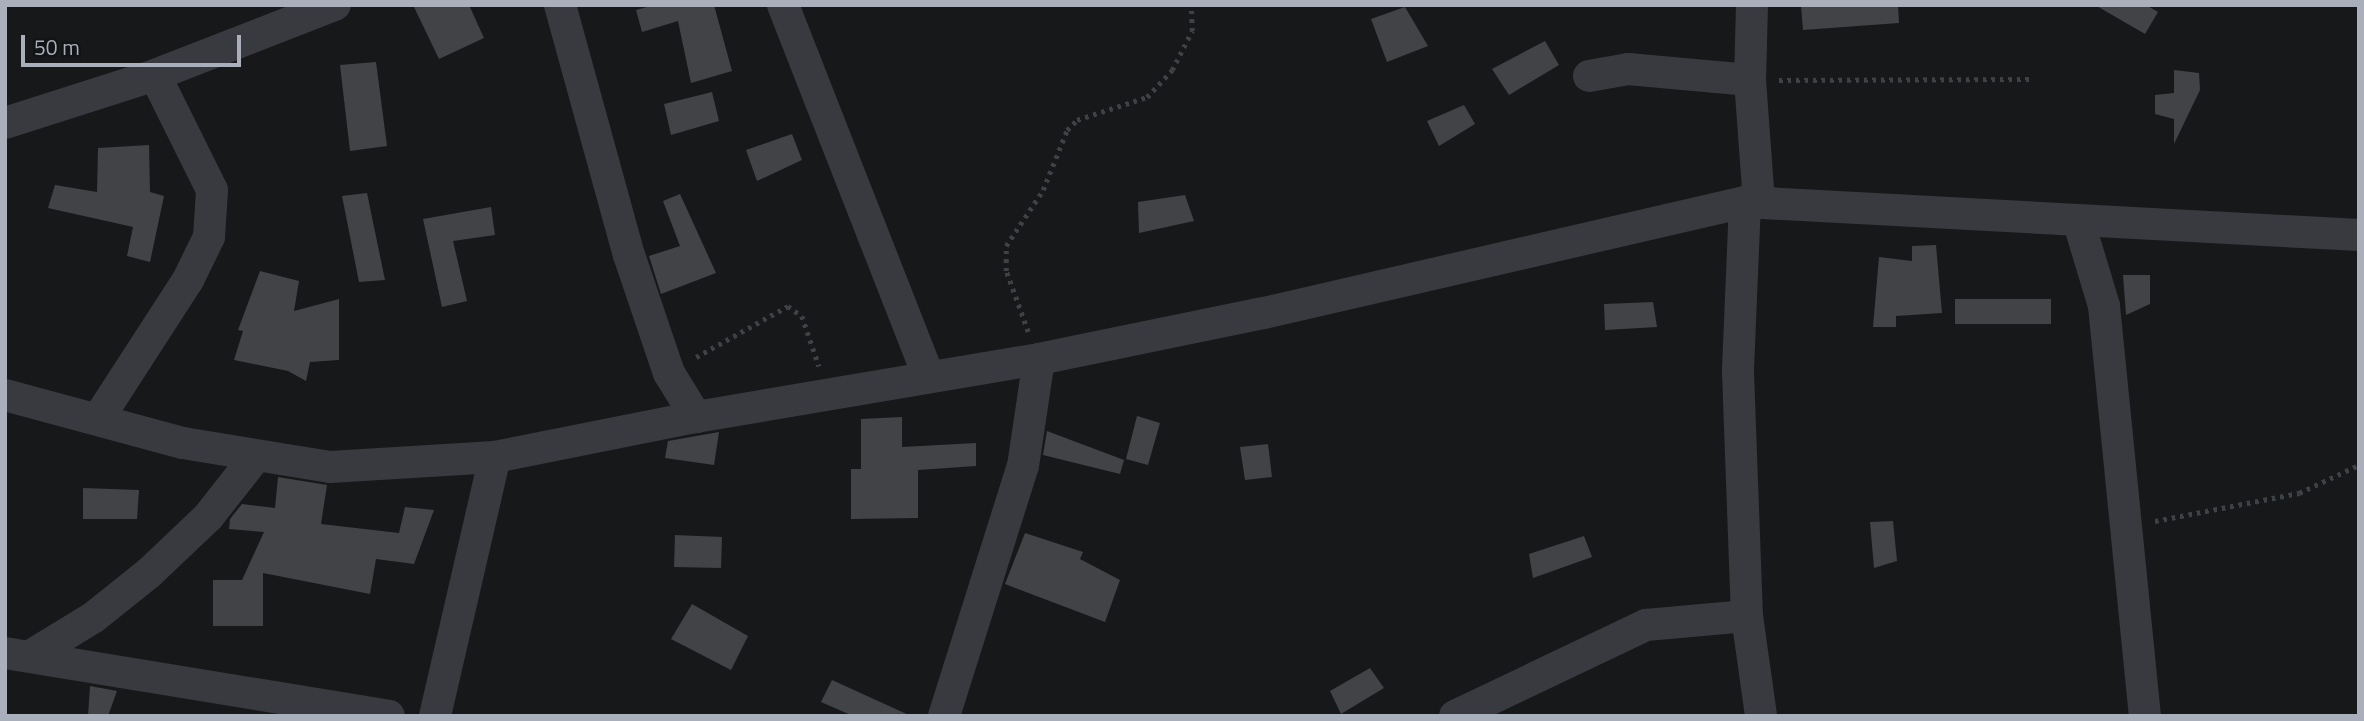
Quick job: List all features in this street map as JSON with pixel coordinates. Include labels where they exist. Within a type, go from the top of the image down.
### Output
[{"type":"street","points":[[5,122],[155,75],[335,5]]},
{"type":"street","points":[[560,5],[629,255],[669,373],[696,417]]},
{"type":"street","points":[[783,5],[929,377]]},
{"type":"street","points":[[1752,5],[1749,80],[1752,202],[1738,372],[1746,616],[1762,716]]},
{"type":"street","points":[[1589,76],[1628,69],[1749,80]]},
{"type":"street","points":[[98,419],[188,280],[209,237],[212,190],[155,75]]},
{"type":"street","points":[[5,395],[183,443],[330,467],[495,457],[696,417],[1038,359],[1264,313],[1752,202],[2079,223],[2359,235]]},
{"type":"street","points":[[2079,223],[2104,306],[2129,526],[2145,716]]},
{"type":"street","points":[[944,716],[1023,466],[1038,359]]},
{"type":"street","points":[[19,654],[94,617],[149,573],[208,517],[256,456]]},
{"type":"street","points":[[435,716],[495,457]]},
{"type":"street","points":[[1455,716],[1646,625],[1746,616]]},
{"type":"street","points":[[19,654],[389,716]]},
{"type":"path","points":[[1038,359],[1006,271],[1006,246],[1043,190],[1067,130],[1077,120],[1147,97],[1172,70],[1192,31],[1191,5]]},
{"type":"path","points":[[1749,80],[2034,79]]},
{"type":"path","points":[[669,373],[788,306],[802,316],[830,396]]},
{"type":"path","points":[[2129,526],[2299,493],[2359,465]]},
{"type":"building","points":[[413,5],[469,5],[484,38],[439,59]]},
{"type":"building","points":[[654,5],[714,5],[732,71],[691,83],[678,21],[642,32],[636,10]]},
{"type":"building","points":[[1801,5],[1898,5],[1899,23],[1803,30]]},
{"type":"building","points":[[2095,5],[2146,5],[2158,12],[2145,34]]},
{"type":"building","points":[[1405,7],[1428,46],[1387,62],[1371,19]]},
{"type":"building","points":[[1545,41],[1559,65],[1509,95],[1492,69]]},
{"type":"building","points":[[376,62],[387,146],[350,151],[340,65]]},
{"type":"building","points":[[2174,70],[2199,73],[2200,90],[2174,144],[2174,119],[2155,114],[2155,95],[2174,93]]},
{"type":"building","points":[[712,92],[719,121],[671,135],[664,104]]},
{"type":"building","points":[[1464,105],[1475,124],[1439,146],[1427,121]]},
{"type":"building","points":[[792,134],[802,160],[757,181],[746,150]]},
{"type":"building","points":[[149,145],[150,192],[164,196],[150,262],[127,256],[133,227],[48,208],[55,185],[97,192],[98,148]]},
{"type":"building","points":[[367,193],[385,280],[359,282],[342,196]]},
{"type":"building","points":[[680,194],[716,273],[661,294],[649,256],[680,246],[663,201]]},
{"type":"building","points":[[1185,195],[1194,221],[1139,233],[1138,202]]},
{"type":"building","points":[[491,207],[495,235],[453,241],[467,301],[442,307],[423,219]]},
{"type":"building","points":[[1936,245],[1942,313],[1896,316],[1896,327],[1873,327],[1879,257],[1912,261],[1912,246]]},
{"type":"building","points":[[260,271],[299,281],[294,311],[339,299],[339,360],[310,362],[306,381],[288,371],[234,360],[243,331],[238,330]]},
{"type":"building","points":[[2123,275],[2150,275],[2150,304],[2126,315]]},
{"type":"building","points":[[1955,299],[2051,299],[2051,324],[1955,324]]},
{"type":"building","points":[[1653,302],[1657,327],[1605,330],[1604,304]]},
{"type":"building","points":[[1137,416],[1160,423],[1148,465],[1126,459]]},
{"type":"building","points":[[902,417],[902,447],[976,443],[976,466],[918,470],[918,518],[851,519],[851,469],[861,469],[861,419]]},
{"type":"building","points":[[1047,431],[1124,460],[1120,474],[1043,455]]},
{"type":"building","points":[[719,432],[714,465],[665,458],[668,441]]},
{"type":"building","points":[[1268,444],[1272,477],[1245,480],[1240,447]]},
{"type":"building","points":[[278,477],[327,485],[321,524],[399,533],[405,507],[434,510],[414,564],[376,559],[370,594],[263,573],[263,626],[213,626],[213,580],[242,580],[264,532],[229,529],[230,519],[242,504],[275,508]]},
{"type":"building","points":[[83,488],[139,490],[137,519],[83,519]]},
{"type":"building","points":[[1893,521],[1897,561],[1874,568],[1870,522]]},
{"type":"building","points":[[1025,533],[1083,552],[1080,559],[1120,580],[1105,622],[1005,584]]},
{"type":"building","points":[[675,535],[722,537],[721,568],[674,567]]},
{"type":"building","points":[[1584,536],[1592,557],[1533,578],[1529,554]]},
{"type":"building","points":[[692,604],[748,636],[731,670],[671,639]]},
{"type":"building","points":[[1370,668],[1384,688],[1341,714],[1330,691]]},
{"type":"building","points":[[832,680],[911,716],[853,716],[821,702]]},
{"type":"building","points":[[90,686],[117,691],[108,716],[88,716]]}]
